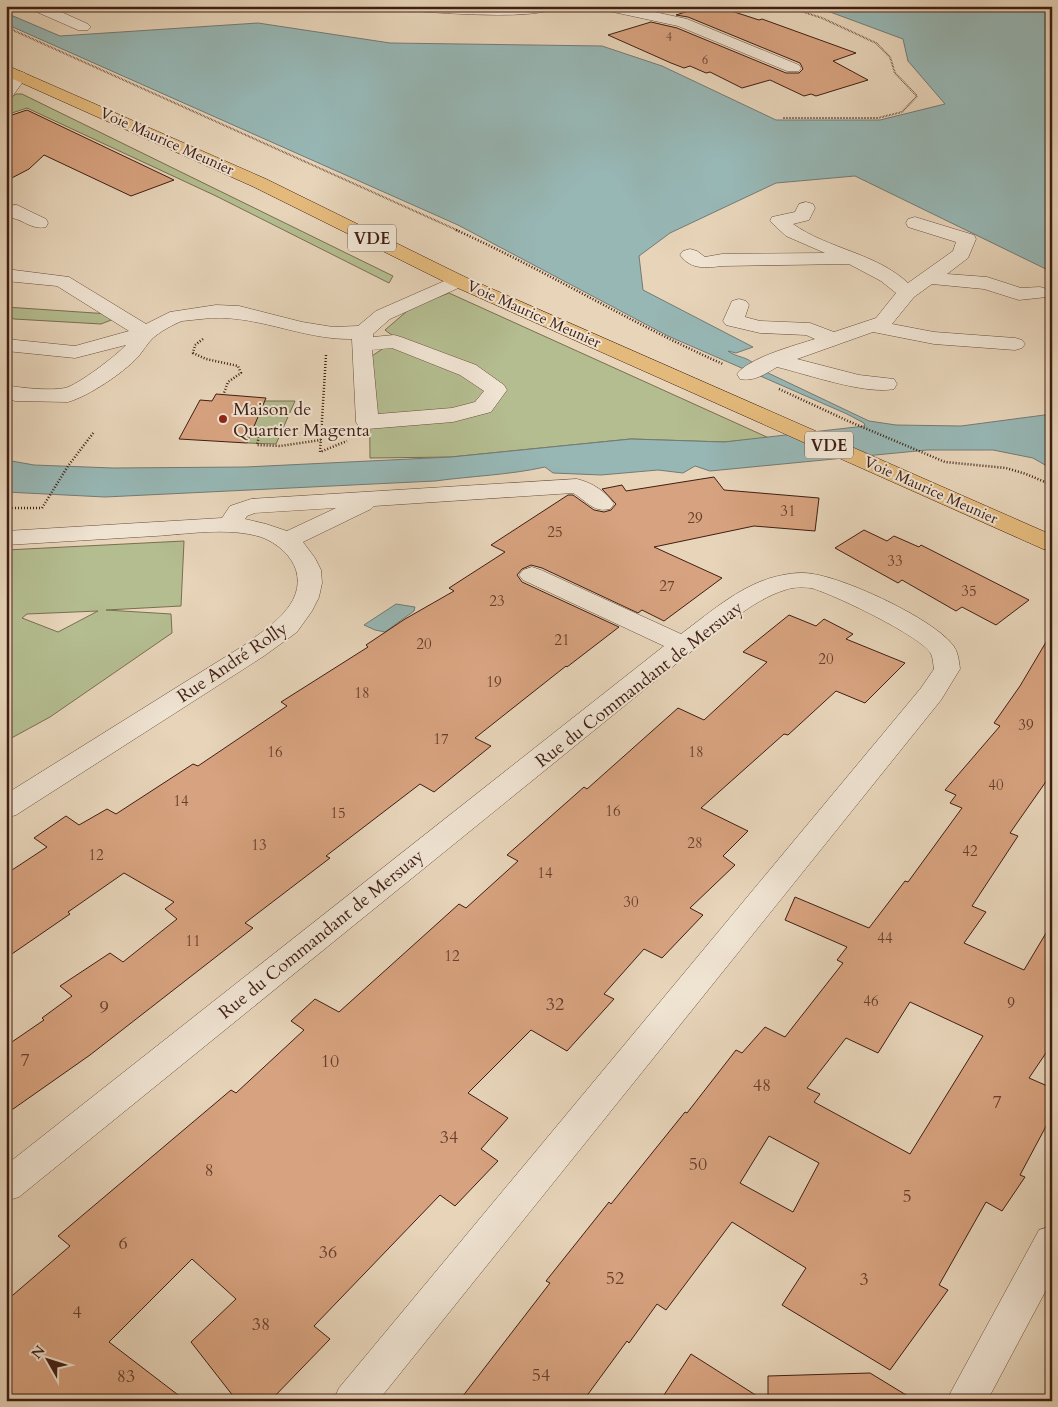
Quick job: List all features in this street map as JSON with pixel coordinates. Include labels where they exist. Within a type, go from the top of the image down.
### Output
[{"type":"main road","name":"Voie Maurice Meunier","points":[[11,72],[260,183],[458,281],[1052,544]]},
{"type":"street","points":[[35,6],[83,28]]},
{"type":"street","points":[[403,6],[507,11],[549,6]]},
{"type":"street","points":[[604,6],[682,22],[793,68]]},
{"type":"street","points":[[6,94],[11,72]]},
{"type":"street","points":[[806,208],[802,216],[779,222],[789,232],[855,259],[896,281],[907,293]]},
{"type":"street","points":[[6,212],[17,211],[39,223]]},
{"type":"street","points":[[748,374],[774,360],[882,322],[907,293],[961,254],[968,239],[915,223]]},
{"type":"street","points":[[690,255],[702,263],[722,260],[855,259]]},
{"type":"street","points":[[6,275],[62,281],[146,333]]},
{"type":"street","points":[[930,278],[988,283],[1019,294],[1040,294]]},
{"type":"street","points":[[6,345],[75,352],[146,333],[177,316],[216,311],[239,312],[302,328],[362,338],[394,341],[468,370],[496,390],[483,407],[453,415],[367,422],[362,338],[383,314],[458,281]]},
{"type":"street","points":[[739,305],[733,321],[760,327],[810,328],[835,340]]},
{"type":"street","points":[[872,326],[934,338],[1016,344]]},
{"type":"street","points":[[6,392],[15,394],[68,395],[87,386],[130,353],[146,333]]},
{"type":"street","points":[[774,360],[859,381],[886,384]]},
{"type":"street","points":[[229,526],[238,511],[251,506],[577,486],[595,496],[602,504]]},
{"type":"street","points":[[286,542],[374,499]]},
{"type":"street","name":"Rue André Rolly","points":[[6,538],[198,526],[247,526],[273,534],[294,547],[304,560],[309,573],[309,585],[304,601],[291,622],[255,650],[6,808]]},
{"type":"street","points":[[532,575],[683,645]]},
{"type":"street","name":"Rue du Commandant de Mersuay","points":[[6,1186],[683,645],[754,596],[776,584],[792,580],[814,581],[835,587],[922,632],[943,651],[947,669],[932,694],[353,1401]]},
{"type":"street","points":[[966,1401],[1052,1242]]},
{"type":"path","points":[[783,118],[878,118],[902,112],[917,96],[895,73],[890,57],[876,43],[822,18],[785,6]]},
{"type":"path","points":[[6,27],[485,242],[686,348],[748,374],[854,423],[928,455],[962,466],[1000,467],[1052,485]]},
{"type":"path","points":[[206,336],[195,346],[193,353],[206,359],[238,366],[240,373],[228,382],[224,392]]},
{"type":"path","points":[[251,432],[260,431],[257,446],[280,446],[321,440],[326,346]]},
{"type":"path","points":[[6,508],[42,508],[68,466],[94,432]]},
{"type":"green space","points":[[16,94],[22,94],[393,276],[389,283],[216,196],[27,108],[6,115],[6,101]]},
{"type":"green space","points":[[449,293],[769,438],[724,442],[631,439],[451,457],[370,458],[369,358],[397,339],[385,330],[413,306]]},
{"type":"green space","points":[[6,307],[124,315],[101,324],[14,319],[6,315]]},
{"type":"green space","points":[[264,401],[295,401],[276,444],[247,443]]},
{"type":"green space","points":[[184,541],[181,606],[106,610],[171,614],[172,633],[50,717],[6,741],[6,550]],"holes":[[[98,611],[58,632],[22,618],[27,614]]]},
{"type":"water","points":[[814,6],[1052,6],[1052,272],[855,176],[776,183],[670,233],[639,256],[643,290],[753,347],[736,353],[728,351],[750,360],[756,366],[744,369],[668,336],[458,225],[6,24],[6,13],[60,36],[258,23],[390,43],[602,46],[662,66],[776,120],[880,120],[945,104],[908,61],[903,39]]},
{"type":"water","points":[[766,372],[869,421],[896,425],[961,426],[1052,414],[1052,469],[1033,458],[993,450],[927,450],[710,471],[695,466],[683,473],[658,470],[601,475],[553,473],[545,467],[504,474],[435,481],[105,497],[6,492],[6,460],[34,465],[113,468],[246,467],[451,457],[631,439],[724,442],[865,426],[864,423],[847,414],[758,375]]},
{"type":"water","points":[[396,604],[415,607],[414,611],[385,632],[364,625]]},
{"type":"building","points":[[704,6],[716,6],[759,20],[762,19],[856,53],[833,61],[868,80],[816,96],[811,94],[804,96],[770,80],[742,88],[710,72],[706,73],[690,66],[684,68],[608,35],[651,22],[677,28],[786,73],[799,73],[803,69],[800,63],[688,17],[676,15]]},
{"type":"building","points":[[27,110],[174,180],[131,196],[44,155],[29,169],[6,181],[6,117]]},
{"type":"building","points":[[216,394],[266,398],[247,443],[179,439],[200,400],[212,401]]},
{"type":"building","points":[[714,477],[724,490],[819,498],[815,531],[754,526],[654,547],[722,578],[664,621],[642,610],[638,613],[542,568],[531,565],[522,569],[517,575],[522,582],[619,627],[475,738],[491,746],[434,792],[420,784],[326,856],[330,858],[245,923],[253,928],[90,1055],[6,1114],[6,1046],[44,1020],[42,1018],[72,996],[60,986],[110,953],[123,962],[177,919],[165,909],[174,902],[124,873],[68,912],[70,914],[6,958],[6,874],[47,847],[34,838],[66,816],[79,825],[107,809],[116,814],[193,764],[198,766],[287,706],[281,702],[368,647],[366,645],[405,619],[454,591],[449,588],[505,552],[491,545],[568,495],[573,495],[594,510],[604,512],[611,510],[616,504],[602,489],[622,485],[626,491]]},
{"type":"building","points":[[864,530],[887,541],[894,536],[919,547],[921,545],[1029,600],[996,625],[962,607],[956,611],[902,580],[898,583],[835,548]]},
{"type":"building","points":[[789,615],[816,626],[824,619],[853,634],[846,639],[905,663],[865,703],[836,691],[788,735],[784,734],[701,808],[748,831],[723,856],[735,865],[690,908],[703,915],[662,958],[644,949],[604,994],[614,999],[567,1051],[531,1030],[468,1093],[508,1118],[481,1149],[498,1161],[455,1206],[440,1195],[314,1326],[330,1339],[270,1401],[237,1401],[191,1342],[236,1299],[192,1259],[109,1342],[186,1401],[6,1401],[6,1301],[70,1246],[58,1236],[231,1090],[236,1093],[304,1030],[291,1021],[315,999],[339,1012],[459,904],[466,908],[518,861],[507,855],[584,787],[587,789],[678,708],[704,720],[767,662],[743,652]]},
{"type":"building","points":[[1052,632],[1052,773],[1010,833],[1018,836],[972,906],[986,912],[964,943],[1024,970],[1052,923],[1052,1044],[1029,1078],[1052,1088],[1052,1115],[1020,1175],[1025,1177],[1002,1211],[986,1202],[939,1285],[948,1290],[890,1370],[782,1305],[806,1268],[732,1222],[666,1310],[657,1304],[583,1401],[459,1401],[550,1283],[546,1281],[609,1202],[611,1204],[685,1112],[687,1113],[736,1050],[742,1053],[765,1027],[785,1037],[843,963],[837,960],[847,947],[785,920],[795,897],[869,928],[905,881],[908,882],[962,808],[950,803],[956,795],[945,790],[1000,726],[994,723],[1020,686]],"holes":[[[910,1002],[983,1036],[910,1154],[814,1102],[820,1094],[807,1088],[846,1038],[878,1053]],[[769,1136],[819,1163],[793,1212],[740,1183]]]},
{"type":"building","points":[[691,1354],[765,1401],[660,1401]]},
{"type":"building","points":[[870,1373],[916,1401],[768,1401],[768,1376]]},
{"type":"place","name":"Maison de Quartier Magenta","points":[[223,419]]}]
